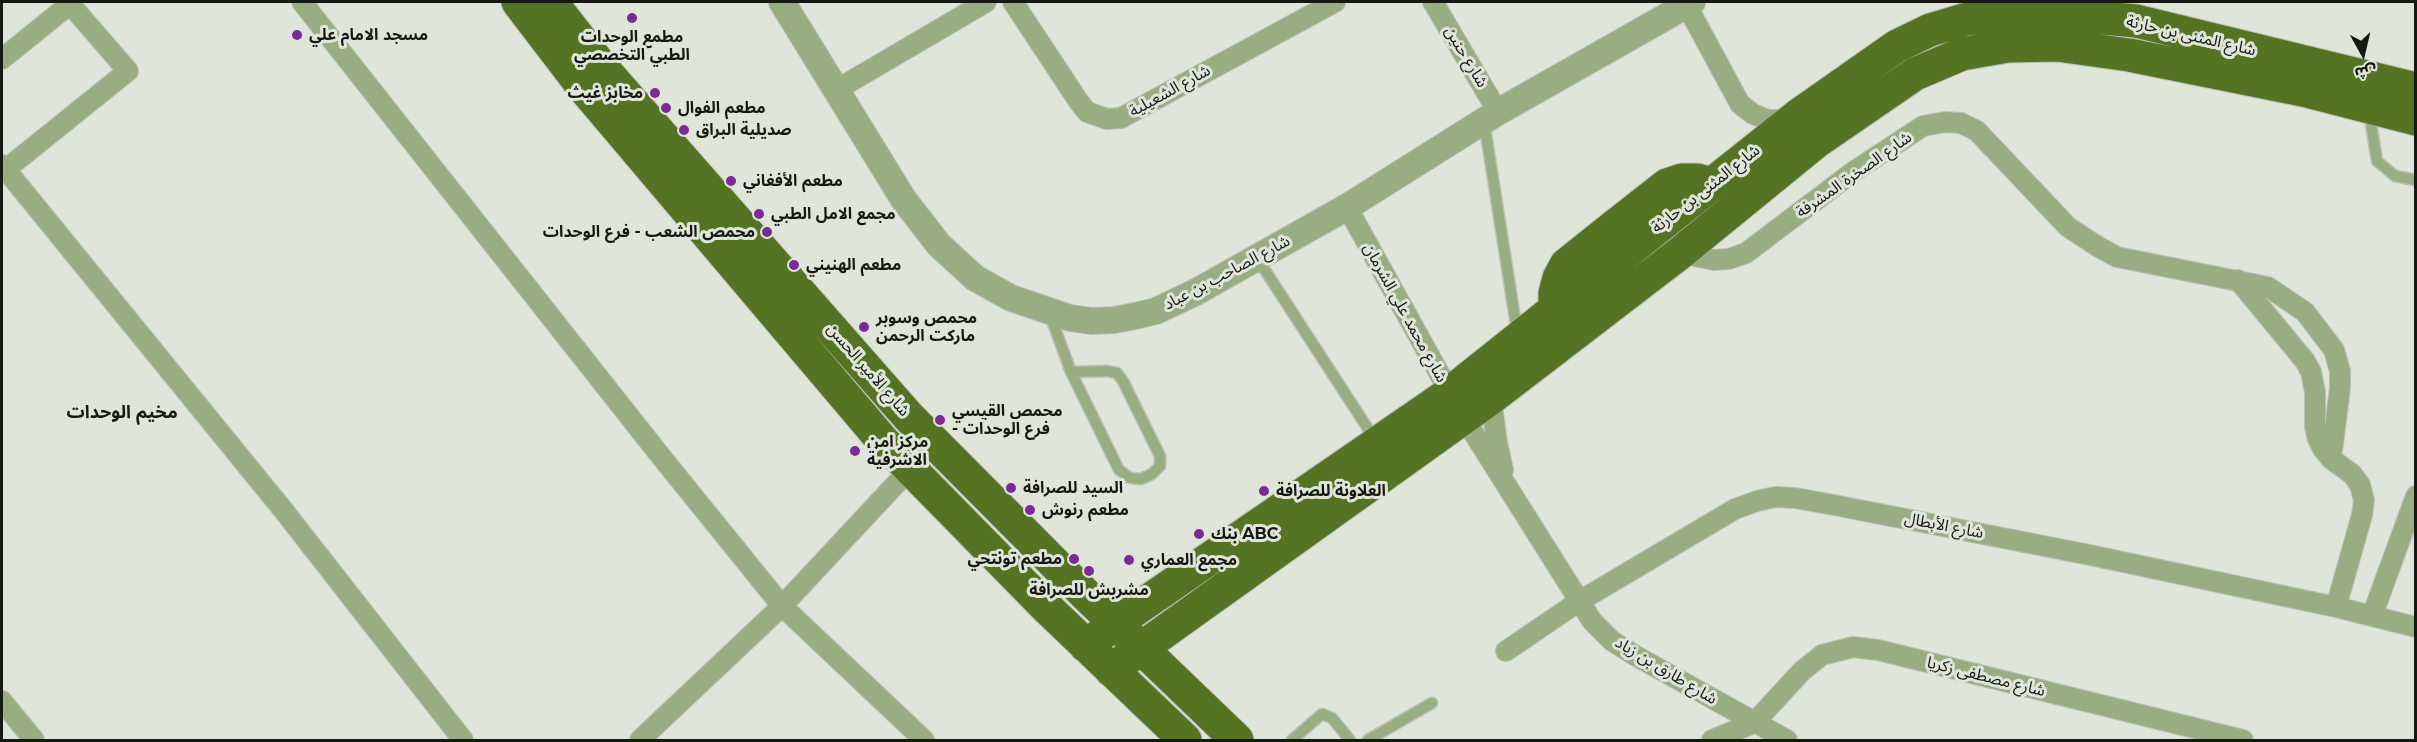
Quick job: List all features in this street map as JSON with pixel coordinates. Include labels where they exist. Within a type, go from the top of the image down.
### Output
[{"type":"highway","name":"شارع الأمير الحسن","points":[[518,2],[583,87],[909,470],[1185,741]]},
{"type":"highway","name":"شارع الأمير الحسن","points":[[551,2],[606,71],[908,416],[1085,594],[1237,741]]},
{"type":"highway","name":"شارع المثنى بن حارثة","points":[[1111,670],[1178,623],[1457,405],[1519,338],[1800,114],[1897,46],[1930,30],[1967,19],[2016,14],[2060,14],[2136,21],[2415,89]]},
{"type":"highway","points":[[2129,55],[2136,21]]},
{"type":"highway","name":"شارع المثنى بن حارثة","points":[[1086,646],[1116,622],[1377,443],[1457,405],[1491,398],[1680,253],[1816,142],[1915,74],[1962,54],[2008,46],[2057,45],[2129,55],[2303,90],[2415,119]]},
{"type":"highway","points":[[882,440],[908,416]]},
{"type":"highway","points":[[1085,594],[1099,599],[1131,603],[1155,597]]},
{"type":"highway","points":[[1178,623],[1173,637],[1173,649],[1181,688]]},
{"type":"street","points":[[302,2],[782,606],[924,741]]},
{"type":"street","name":"شارع الصاحب بن عباد","points":[[782,2],[904,200],[939,245],[959,265],[992,289],[1029,306],[1092,321],[1135,316],[1176,302],[1347,207],[1491,117],[1689,4]]},
{"type":"street","points":[[836,90],[986,2]]},
{"type":"street","name":"شارع الشعيلية","points":[[1013,2],[1083,107],[1095,116],[1120,118],[1335,2]]},
{"type":"street","name":"شارع حنين","points":[[1433,2],[1491,117]]},
{"type":"street","points":[[2,59],[70,4],[128,71],[3,168],[284,512],[463,741]]},
{"type":"street","points":[[1689,4],[1740,104],[1753,114],[1768,120],[1785,120],[1800,114]]},
{"type":"street","name":"شارع الصخرة المشرفة","points":[[1680,253],[1714,260],[1729,259],[1746,253],[1873,159],[1923,126],[1945,122],[1961,123],[1977,131],[2068,227],[2117,257],[2268,287],[2305,312],[2334,350],[2340,371],[2331,459]]},
{"type":"street","name":"شارع محمد علي الشرمان","points":[[1347,207],[1457,405]]},
{"type":"street","points":[[2238,280],[2305,361],[2311,372],[2315,392],[2315,427],[2323,449],[2331,459],[2352,474],[2360,485],[2364,500],[2362,515],[2336,607]]},
{"type":"street","name":"شارع طارق بن زياد","points":[[1491,398],[1497,443],[1508,487]]},
{"type":"street","name":"شارع طارق بن زياد","points":[[1457,405],[1578,602],[1592,621],[1612,641],[1787,741]]},
{"type":"street","points":[[640,741],[782,606],[909,470]]},
{"type":"street","points":[[2372,616],[2415,496]]},
{"type":"street","name":"شارع الأبطال","points":[[1506,651],[1578,602],[1735,509],[1775,497],[1834,505],[2085,554],[2336,607],[2415,627]]},
{"type":"street","name":"شارع مصطفى زكريا","points":[[1754,723],[1802,671],[1822,655],[1853,647],[1878,650],[2243,741]]},
{"type":"street","points":[[2,701],[34,741]]},
{"type":"street","points":[[1712,741],[1754,723]]},
{"type":"lane","points":[[2369,107],[2377,161],[2395,176],[2415,180]]},
{"type":"lane","points":[[1491,117],[1519,338]]},
{"type":"lane","points":[[1257,257],[1377,443]]},
{"type":"lane","points":[[1049,312],[1071,372],[1119,470],[1130,478],[1141,479],[1152,474],[1160,466],[1160,456],[1117,373],[1107,370],[1071,372]]},
{"type":"lane","points":[[1368,741],[1432,703]]},
{"type":"lane","points":[[1292,741],[1322,714],[1332,718],[1350,741]]},
{"type":"place","name":"مطمع الوحدات الطبي التخصصي","points":[[632,18]]},
{"type":"place","name":"مسجد الامام علي","points":[[297,35]]},
{"type":"place","name":"مخابز غيث","points":[[655,93]]},
{"type":"place","name":"مطعم الفوال","points":[[666,108]]},
{"type":"place","name":"صديلية البراق","points":[[684,130]]},
{"type":"place","name":"مطعم الأفغاني","points":[[731,181]]},
{"type":"place","name":"مجمع الامل الطبي","points":[[759,214]]},
{"type":"place","name":"محمص الشعب - فرع الوحدات","points":[[767,232]]},
{"type":"place","name":"مطعم الهنيني","points":[[794,265]]},
{"type":"place","name":"محمص وسوبر ماركت الرحمن","points":[[864,327]]},
{"type":"place","name":"محمص القيسي - فرع الوحدات","points":[[940,420]]},
{"type":"place","name":"مركز امن الاشرفية","points":[[855,451]]},
{"type":"place","name":"السيد للصرافة","points":[[1011,488]]},
{"type":"place","name":"العلاونة للصرافة","points":[[1264,491]]},
{"type":"place","name":"مطعم رنوش","points":[[1030,510]]},
{"type":"place","name":"بنك ABC","points":[[1199,534]]},
{"type":"place","name":"مطعم تونتحي","points":[[1074,559]]},
{"type":"place","name":"مجمع العماري","points":[[1129,560]]},
{"type":"place","name":"مشربش للصرافة","points":[[1089,571]]},
{"type":"district","name":"مخيم الوحدات","points":[[122,413]]}]
